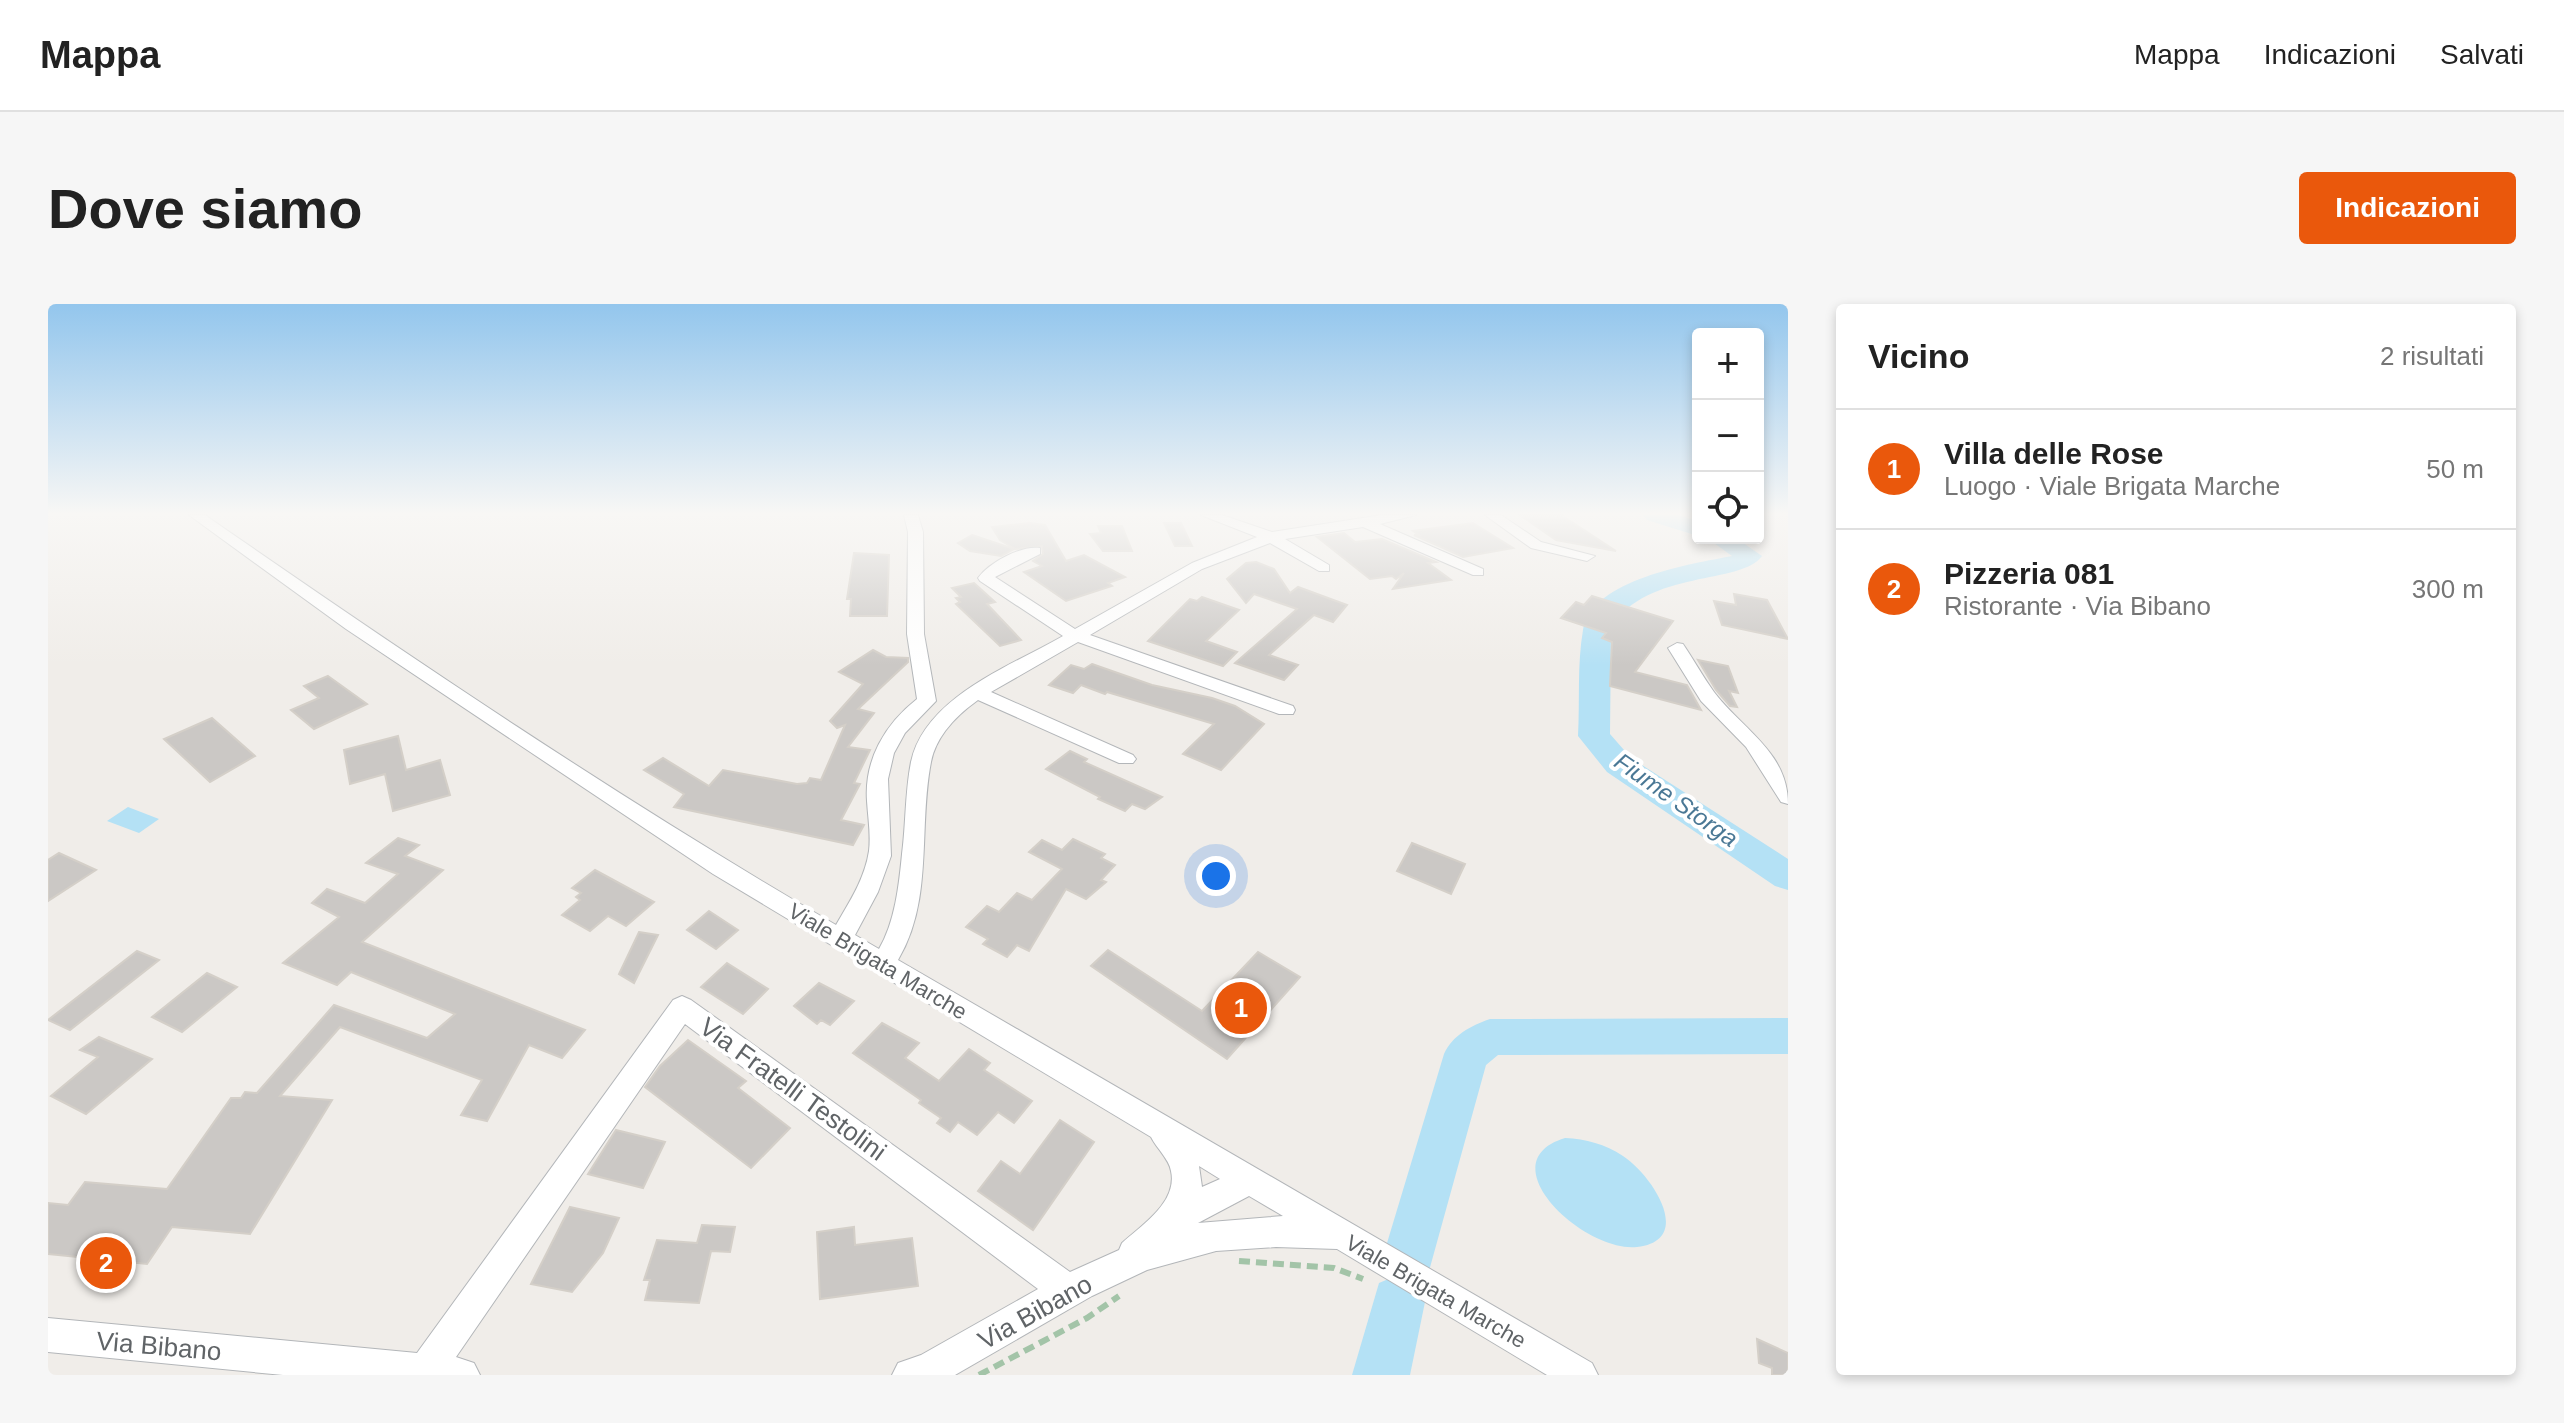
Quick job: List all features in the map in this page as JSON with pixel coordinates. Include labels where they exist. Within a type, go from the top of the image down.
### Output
[{"type":"street","name":"Viale Brigata Marche","points":[[267,565],[580,778],[883,964],[1580,1375]]},
{"type":"street","points":[[913,565],[921,668],[927,701],[948,714]]},
{"type":"street","points":[[1002,565],[993,569],[986,578],[1064,631],[1286,710]]},
{"type":"street","points":[[883,964],[903,927],[921,762],[930,738],[948,714],[977,693],[1200,565]]},
{"type":"street","points":[[1319,565],[1324,568]]},
{"type":"street","points":[[1462,565],[1478,572]]},
{"type":"street","points":[[1677,648],[1708,697],[1753,743],[1788,797]]},
{"type":"street","points":[[977,693],[1126,759]]},
{"type":"street","points":[[841,938],[872,880],[881,843],[877,791],[881,753],[907,717],[927,701]]},
{"type":"street","name":"Via Fratelli Testolini","points":[[425,1372],[682,1007],[1070,1292]]},
{"type":"street","name":"Via Bibano","points":[[1124,1278],[1182,1208],[1188,1190],[1186,1168],[1175,1147],[1158,1128]]},
{"type":"street","points":[[1166,1226],[1201,1203],[1254,1184],[1257,1213],[1243,1231]]},
{"type":"street","name":"Via Bibano","points":[[910,1375],[926,1372],[1070,1292],[1124,1278],[1178,1243],[1243,1231],[1339,1234]]},
{"type":"street","name":"Via Bibano","points":[[48,1335],[274,1366],[462,1375]]},
{"type":"path","points":[[1229,1260],[1334,1268],[1349,1271],[1376,1286]]},
{"type":"path","points":[[979,1375],[1087,1318],[1124,1278]]},
{"type":"water","points":[[128,807],[159,819],[139,833],[107,821]]},
{"type":"water","points":[[1565,1138],[1609,1148],[1623,1156],[1645,1177],[1663,1206],[1666,1220],[1664,1232],[1654,1242],[1637,1247],[1615,1245],[1592,1236],[1552,1204],[1539,1185],[1535,1166],[1543,1150]]},
{"type":"building","points":[[852,565],[889,565],[887,616],[850,616],[851,599],[847,599]]},
{"type":"building","points":[[1103,565],[1125,577],[1108,583],[1112,586],[1066,601],[1024,572],[1042,566]]},
{"type":"building","points":[[1244,565],[1264,565],[1274,569],[1290,593],[1298,587],[1347,605],[1333,622],[1314,615],[1269,655],[1298,665],[1284,680],[1235,663],[1297,609],[1254,594],[1246,603],[1227,579]]},
{"type":"building","points":[[1352,565],[1431,565],[1451,580],[1393,589],[1404,573],[1396,579],[1392,576],[1370,579]]},
{"type":"building","points":[[974,583],[995,602],[987,604],[1021,640],[1000,646],[956,604],[960,602],[956,598],[961,597],[952,588]]},
{"type":"building","points":[[1734,594],[1767,600],[1788,639],[1722,625],[1714,601],[1736,605]]},
{"type":"building","points":[[1592,596],[1673,621],[1635,672],[1687,685],[1701,710],[1610,686],[1612,642],[1602,638],[1606,633],[1561,618],[1576,602],[1584,605]]},
{"type":"building","points":[[1202,597],[1239,610],[1206,641],[1237,652],[1223,666],[1148,641],[1190,599],[1197,601]]},
{"type":"building","points":[[873,650],[886,657],[908,658],[908,662],[858,709],[874,713],[848,747],[870,750],[854,783],[860,784],[841,820],[864,825],[853,845],[674,807],[684,794],[644,770],[663,758],[709,786],[723,770],[797,784],[807,783],[810,778],[821,780],[845,725],[837,728],[830,721],[863,684],[839,672]]},
{"type":"building","points":[[1698,660],[1728,666],[1738,693],[1729,691],[1737,707],[1730,706],[1716,690]]},
{"type":"building","points":[[1092,664],[1152,685],[1235,706],[1264,724],[1221,770],[1183,754],[1214,724],[1081,685],[1073,693],[1049,685],[1071,665],[1084,669]]},
{"type":"building","points":[[328,676],[367,704],[314,729],[291,710],[319,698],[304,686]]},
{"type":"building","points":[[212,718],[255,756],[210,782],[164,739]]},
{"type":"building","points":[[398,736],[406,770],[440,760],[450,795],[393,811],[385,774],[350,784],[344,750]]},
{"type":"building","points":[[1070,751],[1087,759],[1084,762],[1162,797],[1145,809],[1132,804],[1125,811],[1098,799],[1100,797],[1046,769]]},
{"type":"building","points":[[398,838],[419,845],[405,856],[443,870],[362,942],[585,1030],[562,1058],[529,1045],[487,1121],[461,1115],[482,1080],[340,1027],[280,1096],[332,1100],[250,1234],[172,1227],[147,1264],[48,1254],[48,1203],[68,1205],[85,1182],[167,1189],[231,1098],[241,1098],[245,1092],[257,1093],[334,1005],[427,1038],[455,1014],[351,972],[337,985],[283,963],[339,917],[312,903],[327,889],[365,903],[398,874],[366,863]]},
{"type":"building","points":[[1073,839],[1105,854],[1101,858],[1115,865],[1101,880],[1106,882],[1086,899],[1066,889],[1029,951],[1017,945],[1007,957],[983,944],[988,939],[966,927],[987,906],[999,912],[1017,893],[1032,900],[1062,869],[1029,852],[1042,840],[1062,850]]},
{"type":"building","points":[[1412,843],[1465,864],[1451,894],[1397,871]]},
{"type":"building","points":[[59,853],[96,870],[48,901],[48,860]]},
{"type":"building","points":[[595,870],[654,902],[626,926],[608,916],[590,931],[562,915],[580,900],[576,897],[581,893],[572,888]]},
{"type":"building","points":[[709,911],[738,930],[716,949],[687,930]]},
{"type":"building","points":[[639,932],[658,935],[634,983],[619,974]]},
{"type":"building","points":[[1108,950],[1202,1011],[1258,952],[1300,977],[1227,1059],[1091,966]]},
{"type":"building","points":[[137,951],[159,960],[70,1030],[48,1020]]},
{"type":"building","points":[[727,963],[768,989],[743,1014],[701,987]]},
{"type":"building","points":[[207,973],[237,987],[182,1032],[152,1017]]},
{"type":"building","points":[[819,983],[854,1001],[830,1025],[821,1020],[817,1024],[794,1006]]},
{"type":"building","points":[[882,1023],[919,1043],[905,1058],[939,1081],[969,1049],[990,1063],[984,1070],[1032,1101],[1014,1123],[998,1112],[977,1135],[958,1122],[950,1132],[937,1123],[941,1118],[919,1103],[921,1100],[853,1053]]},
{"type":"building","points":[[99,1037],[152,1059],[86,1114],[51,1096],[98,1057],[80,1050]]},
{"type":"building","points":[[688,1040],[746,1081],[738,1088],[790,1128],[751,1168],[645,1087],[660,1066]]},
{"type":"building","points":[[1060,1120],[1094,1142],[1033,1230],[978,1191],[1001,1161],[1020,1174]]},
{"type":"building","points":[[616,1130],[665,1142],[643,1188],[588,1174]]},
{"type":"building","points":[[570,1207],[619,1218],[603,1253],[572,1292],[531,1284]]},
{"type":"building","points":[[702,1225],[735,1227],[730,1252],[711,1251],[699,1303],[645,1300],[650,1280],[644,1280],[657,1240],[697,1243]]},
{"type":"building","points":[[854,1227],[855,1245],[912,1238],[918,1286],[820,1299],[817,1232]]},
{"type":"building","points":[[1757,1339],[1788,1353],[1788,1375],[1772,1375],[1772,1368],[1759,1363]]},
{"type":"waterway","name":"Fiume Storga","points":[[1724,565],[1660,580],[1622,598],[1607,611],[1597,627],[1594,736],[1619,765],[1788,877]]},
{"type":"waterway","name":"Fiume Storga","points":[[1410,1253],[1466,1054],[1490,1037],[1788,1036]]},
{"type":"waterway","name":"Fiume Storga","points":[[1381,1375],[1398,1302]]},
{"type":"place","name":"Villa delle Rose","points":[[1241,1008]]},
{"type":"place","name":"Pizzeria 081","points":[[106,1263]]}]
